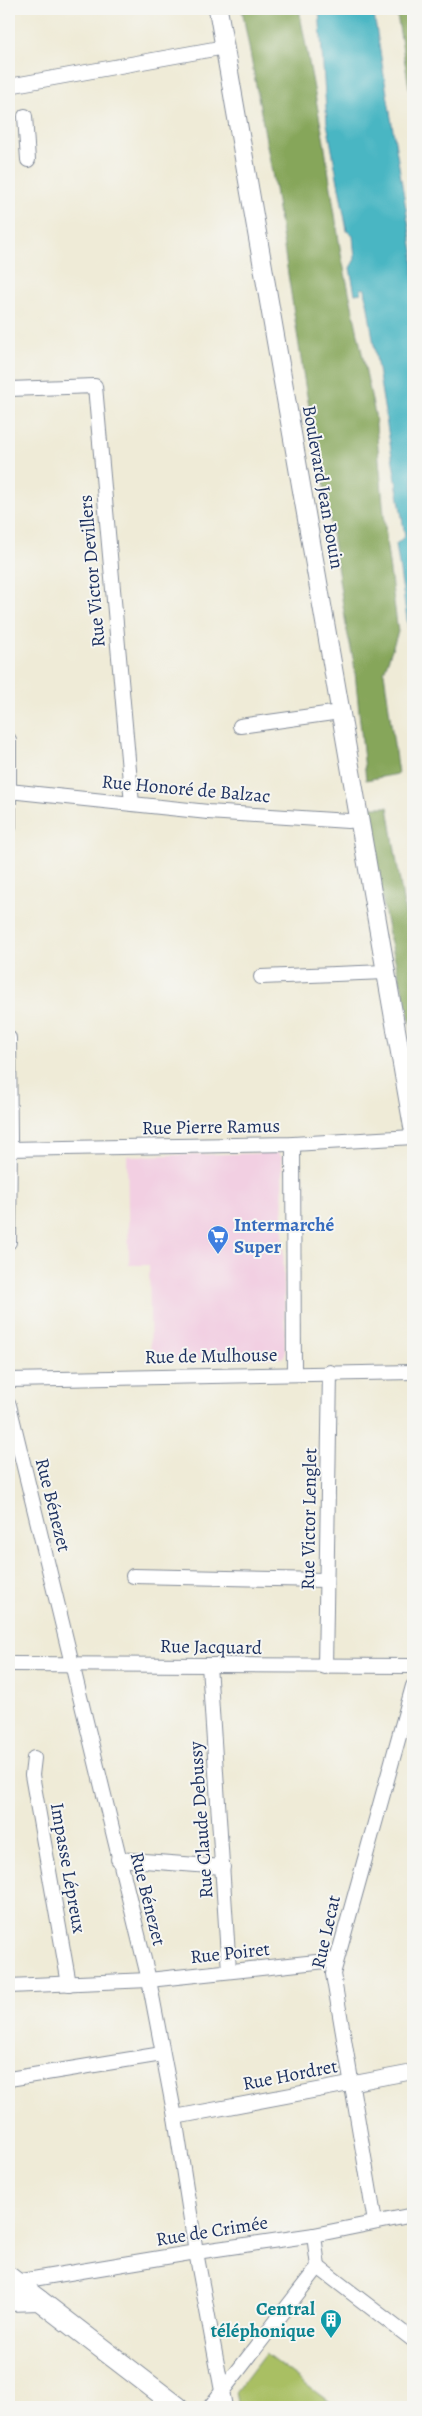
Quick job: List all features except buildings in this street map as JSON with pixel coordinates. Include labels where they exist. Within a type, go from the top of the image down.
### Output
[{"type":"main road","points":[[11,2287],[39,2300],[178,2407]]},
{"type":"street","name":"Boulevard Jean Bouin","points":[[218,9],[413,1127]]},
{"type":"street","points":[[9,86],[225,47]]},
{"type":"street","points":[[25,116],[28,160]]},
{"type":"street","name":"Rue Victor Devillers","points":[[9,389],[95,386],[132,804]]},
{"type":"street","points":[[240,726],[340,712]]},
{"type":"street","points":[[9,740],[9,827]]},
{"type":"street","name":"Rue Honoré de Balzac","points":[[10,791],[227,813],[348,821],[358,820]]},
{"type":"street","points":[[261,977],[385,972]]},
{"type":"street","points":[[9,1038],[9,1242]]},
{"type":"street","name":"Rue Pierre Ramus","points":[[9,1149],[293,1144],[413,1137]]},
{"type":"street","points":[[293,1144],[294,1372]]},
{"type":"street","name":"Rue de Mulhouse","points":[[9,1380],[294,1372],[413,1372]]},
{"type":"street","name":"Rue Victor Lenglet","points":[[325,1667],[330,1372]]},
{"type":"street","name":"Rue Bénezet","points":[[9,1405],[149,1980],[175,2116],[196,2252],[225,2407]]},
{"type":"street","points":[[133,1576],[326,1580]]},
{"type":"street","name":"Rue Jacquard","points":[[9,1664],[413,1666]]},
{"type":"street","name":"Rue Claude Debussy","points":[[209,1665],[230,1972]]},
{"type":"street","name":"Rue Lecat","points":[[375,2222],[333,1974],[335,1960],[413,1686]]},
{"type":"street","name":"Impasse Lépreux","points":[[34,1758],[32,1775],[69,1984]]},
{"type":"street","points":[[118,1859],[223,1867]]},
{"type":"street","name":"Rue Poiret","points":[[9,1986],[149,1980],[335,1960]]},
{"type":"street","points":[[9,2079],[162,2054]]},
{"type":"street","name":"Rue Hordret","points":[[175,2116],[413,2072]]},
{"type":"street","name":"Rue de Crimée","points":[[11,2287],[196,2252],[314,2235],[413,2215]]},
{"type":"street","points":[[210,2407],[318,2267],[314,2235]]},
{"type":"street","points":[[318,2267],[413,2340]]},
{"type":"shaded area","points":[[278,1153],[282,1157],[285,1354],[282,1358],[151,1360],[149,1265],[129,1265],[127,1156]]},
{"type":"green space","points":[[242,9],[299,9],[324,142],[341,254],[375,414],[387,548],[398,632],[384,672],[398,774],[366,780],[354,663],[347,631],[327,501],[305,385],[275,189]]},
{"type":"green space","points":[[396,9],[413,9],[413,111]]},
{"type":"green space","points":[[364,807],[388,807],[413,963],[413,1033],[390,939]]},
{"type":"green space","points":[[265,2354],[336,2407],[239,2407],[236,2392]]},
{"type":"water","points":[[319,9],[373,9],[413,251],[413,635],[409,633],[396,544],[405,536],[365,289],[361,288],[361,293],[355,294],[350,268],[355,259],[353,236],[347,231],[327,123]]},
{"type":"place","name":"Intermarché Super","points":[[218,1255]]},
{"type":"place","name":"Central téléphonique","points":[[331,2339]]}]
